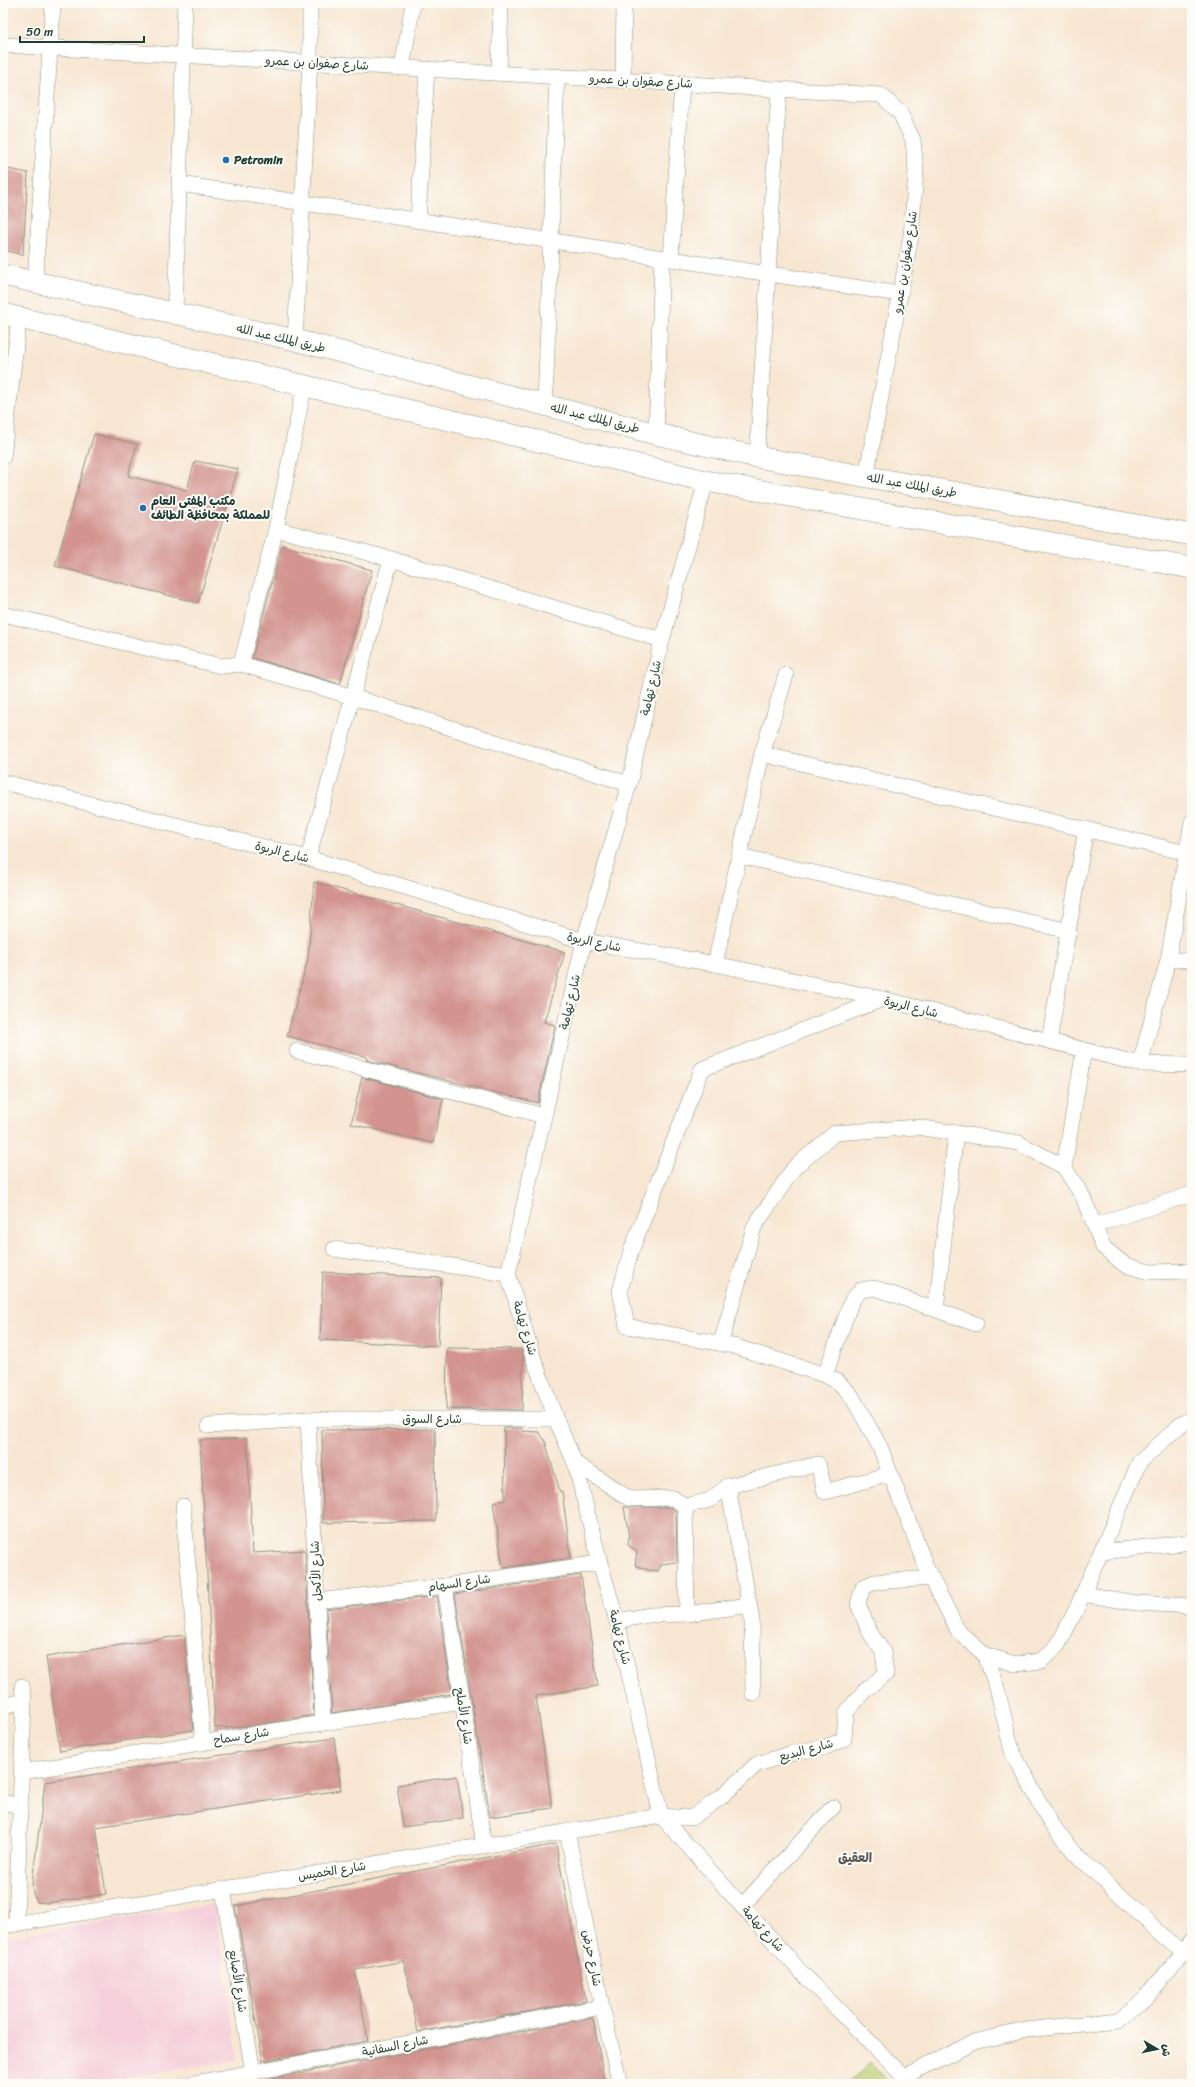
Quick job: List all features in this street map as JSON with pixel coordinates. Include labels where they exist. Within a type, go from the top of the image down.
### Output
[{"type":"main road","name":"طريق الملك عبد الله","points":[[3,275],[295,340],[656,434],[757,456],[866,477],[1192,535]]},
{"type":"main road","points":[[11,316],[304,387],[706,481],[1192,568]]},
{"type":"street","points":[[35,282],[53,3]]},
{"type":"street","points":[[175,314],[185,55],[185,3]]},
{"type":"street","points":[[295,340],[310,62],[310,3]]},
{"type":"street","points":[[402,68],[413,3]]},
{"type":"street","points":[[498,73],[501,3]]},
{"type":"street","points":[[623,80],[624,3]]},
{"type":"street","name":"شارع صفوان بن عمرو","points":[[3,45],[881,95],[900,113],[913,140],[916,171],[911,236],[866,477]]},
{"type":"street","points":[[418,221],[427,69]]},
{"type":"street","points":[[545,405],[557,76]]},
{"type":"street","points":[[656,434],[667,258],[682,83]]},
{"type":"street","points":[[757,456],[779,89]]},
{"type":"street","points":[[180,184],[900,294]]},
{"type":"street","points":[[3,457],[11,316]]},
{"type":"street","points":[[241,664],[276,529],[304,387]]},
{"type":"street","name":"شارع تهامة","points":[[706,481],[662,640],[629,784],[584,941],[508,1274],[533,1357],[556,1419],[575,1463],[600,1563],[617,1622],[661,1816],[802,1973],[908,2080]]},
{"type":"street","points":[[276,529],[391,559],[662,640]]},
{"type":"street","points":[[308,858],[391,559]]},
{"type":"street","points":[[3,614],[221,666],[241,664],[353,697],[629,784]]},
{"type":"street","points":[[714,964],[740,856],[762,754],[786,675]]},
{"type":"street","points":[[762,754],[1187,853]]},
{"type":"street","name":"شارع الربوة","points":[[3,782],[308,858],[584,941],[714,964],[883,999],[1140,1064],[1192,1065]]},
{"type":"street","points":[[1140,1064],[1186,898],[1187,853],[1192,822]]},
{"type":"street","points":[[1049,1041],[1086,829]]},
{"type":"street","points":[[740,856],[1069,930]]},
{"type":"street","points":[[1168,960],[1192,960]]},
{"type":"street","points":[[883,999],[702,1069],[632,1251],[620,1291],[627,1326],[721,1343],[825,1375],[838,1382],[851,1395],[880,1447],[932,1578],[958,1631],[985,1655],[1015,1664],[1041,1662],[1058,1644],[1102,1552],[1138,1463],[1180,1425],[1192,1419]]},
{"type":"street","points":[[1064,1167],[1084,1050]]},
{"type":"street","points":[[297,1051],[544,1116]]},
{"type":"street","points":[[721,1343],[754,1227],[794,1168],[835,1133],[917,1127],[1019,1143],[1064,1167],[1083,1197],[1103,1247],[1124,1265],[1149,1272],[1192,1271]]},
{"type":"street","points":[[936,1309],[956,1133]]},
{"type":"street","points":[[1094,1225],[1192,1194]]},
{"type":"street","points":[[334,1249],[508,1274]]},
{"type":"street","points":[[825,1375],[852,1300],[861,1290],[875,1288],[976,1324]]},
{"type":"street","name":"شارع السوق","points":[[209,1426],[308,1419],[556,1419]]},
{"type":"street","name":"شارع الأكحل","points":[[308,1419],[324,1722]]},
{"type":"street","points":[[575,1463],[606,1481],[630,1499],[673,1498],[685,1506],[710,1500],[728,1486],[818,1464],[826,1492],[890,1474]]},
{"type":"street","points":[[728,1486],[752,1620],[754,1694]]},
{"type":"street","points":[[183,1506],[203,1743]]},
{"type":"street","points":[[685,1506],[688,1614]]},
{"type":"street","points":[[1102,1552],[1192,1542]]},
{"type":"street","name":"شارع السهام","points":[[317,1601],[445,1586],[600,1563]]},
{"type":"street","name":"شارع البديع","points":[[661,1816],[691,1818],[720,1798],[757,1764],[793,1753],[826,1747],[844,1739],[846,1714],[865,1690],[886,1674],[883,1652],[869,1631],[858,1604],[863,1587],[875,1582],[932,1578]]},
{"type":"street","name":"شارع الأملح","points":[[445,1586],[484,1846]]},
{"type":"street","points":[[1083,1594],[1136,1603],[1192,1606]]},
{"type":"street","points":[[617,1622],[649,1615],[688,1614],[749,1604]]},
{"type":"street","points":[[985,1655],[997,1688],[1012,1751],[1051,1824],[1075,1853],[1182,1954]]},
{"type":"street","points":[[9,1925],[21,1772],[24,1701],[22,1686]]},
{"type":"street","points":[[3,1706],[24,1701]]},
{"type":"street","name":"شارع سماح","points":[[21,1772],[324,1722],[462,1702]]},
{"type":"street","points":[[3,1802],[19,1806]]},
{"type":"street","points":[[742,1906],[833,1807]]},
{"type":"street","name":"شارع الخميس","points":[[9,1925],[661,1816]]},
{"type":"street","name":"شارع حرض","points":[[567,1832],[602,2007],[620,2084]]},
{"type":"street","name":"شارع الأصابع","points":[[223,1889],[253,2074]]},
{"type":"street","points":[[908,2080],[974,2042],[1026,2030],[1119,2020],[1145,2000],[1192,1940]]},
{"type":"street","name":"شارع السفانية","points":[[189,2084],[253,2074],[602,2007]]},
{"type":"shaded area","points":[[215,1904],[237,2060],[82,2084],[3,2084],[3,1938]]},
{"type":"green space","points":[[870,2062],[892,2084],[847,2084]]},
{"type":"building","points":[[3,168],[28,173],[23,255],[3,250]]},
{"type":"building","points":[[94,434],[137,444],[128,476],[187,490],[195,461],[238,469],[198,603],[55,566]]},
{"type":"building","points":[[282,545],[372,570],[340,684],[252,658]]},
{"type":"building","points":[[314,882],[565,952],[544,1022],[555,1025],[538,1103],[366,1060],[367,1057],[287,1036],[308,959]]},
{"type":"building","points":[[362,1077],[443,1099],[433,1143],[351,1124]]},
{"type":"building","points":[[323,1272],[441,1278],[438,1346],[320,1340]]},
{"type":"building","points":[[447,1348],[521,1349],[523,1355],[522,1410],[446,1409]]},
{"type":"building","points":[[504,1428],[522,1428],[522,1431],[539,1432],[545,1441],[560,1492],[562,1491],[571,1558],[503,1568],[493,1502],[505,1500]]},
{"type":"building","points":[[435,1429],[436,1521],[323,1523],[322,1430]]},
{"type":"building","points":[[247,1438],[253,1553],[305,1550],[314,1715],[249,1726],[215,1728],[200,1440]]},
{"type":"building","points":[[624,1507],[670,1507],[676,1511],[677,1562],[662,1564],[658,1571],[648,1570],[635,1565],[637,1551],[628,1545],[629,1537]]},
{"type":"building","points":[[581,1575],[598,1686],[536,1696],[552,1808],[490,1817],[455,1594]]},
{"type":"building","points":[[437,1596],[452,1694],[332,1713],[326,1609]]},
{"type":"building","points":[[184,1635],[193,1730],[60,1751],[46,1657]]},
{"type":"building","points":[[334,1738],[341,1790],[96,1827],[106,1894],[47,1903],[37,1902],[33,1894],[32,1884],[45,1782]]},
{"type":"building","points":[[457,1776],[463,1818],[403,1827],[397,1785]]},
{"type":"building","points":[[556,1844],[586,2001],[418,2032],[404,1961],[355,1970],[368,2041],[263,2061],[235,1906]]},
{"type":"building","points":[[593,2018],[605,2084],[268,2084],[267,2079]]},
{"type":"place","name":"Petromin","points":[[226,160]]},
{"type":"place","name":"مكتب المفتي العام للمملكة بمحافظة الطائف","points":[[143,508]]},
{"type":"district","name":"العقيق","points":[[855,1857]]}]
